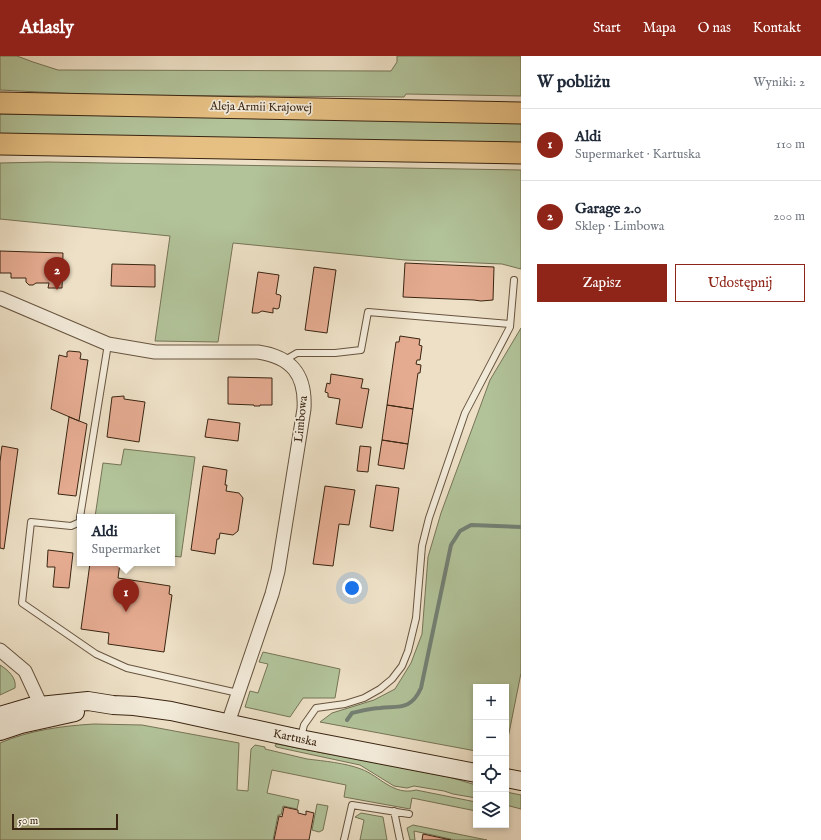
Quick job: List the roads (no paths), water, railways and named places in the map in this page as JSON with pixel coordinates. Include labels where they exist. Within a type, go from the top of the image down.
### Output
[{"type":"main road","name":"Aleja Armii Krajowej","points":[[0,102],[521,113]]},
{"type":"main road","points":[[0,144],[521,154]]},
{"type":"street","name":"Limbowa","points":[[0,298],[108,344],[155,352],[258,352],[271,354],[289,364],[302,382],[305,396],[304,409],[278,571],[272,594],[228,724]]},
{"type":"street","points":[[0,650],[25,671],[44,712]]},
{"type":"street","name":"Kartuska","points":[[0,731],[44,712],[88,701],[171,711],[300,739],[473,772]]},
{"type":"street","name":"Kartuska","points":[[0,716],[30,707],[44,712]]},
{"type":"street","points":[[509,779],[521,781]]},
{"type":"lane","points":[[300,739],[304,725],[316,708],[345,704],[364,698],[392,679],[402,666],[408,651],[416,618],[422,546],[429,518],[465,413],[510,327],[514,280]]},
{"type":"lane","points":[[284,360],[297,353],[335,353],[361,350],[368,312],[510,324]]},
{"type":"lane","points":[[81,514],[108,344]]},
{"type":"lane","points":[[77,523],[71,526],[31,522],[22,603],[74,637],[96,654],[127,668],[238,693]]},
{"type":"lane","points":[[344,840],[352,805],[409,814]]},
{"type":"lane","points":[[394,811],[400,840]]},
{"type":"waterway","points":[[347,720],[352,713],[373,708],[404,706],[413,700],[417,695],[421,688],[451,545],[460,531],[471,525],[521,527]]},
{"type":"place","name":"Garage 2.0","points":[[57,290]]},
{"type":"place","name":"Aldi","points":[[126,612]]}]
